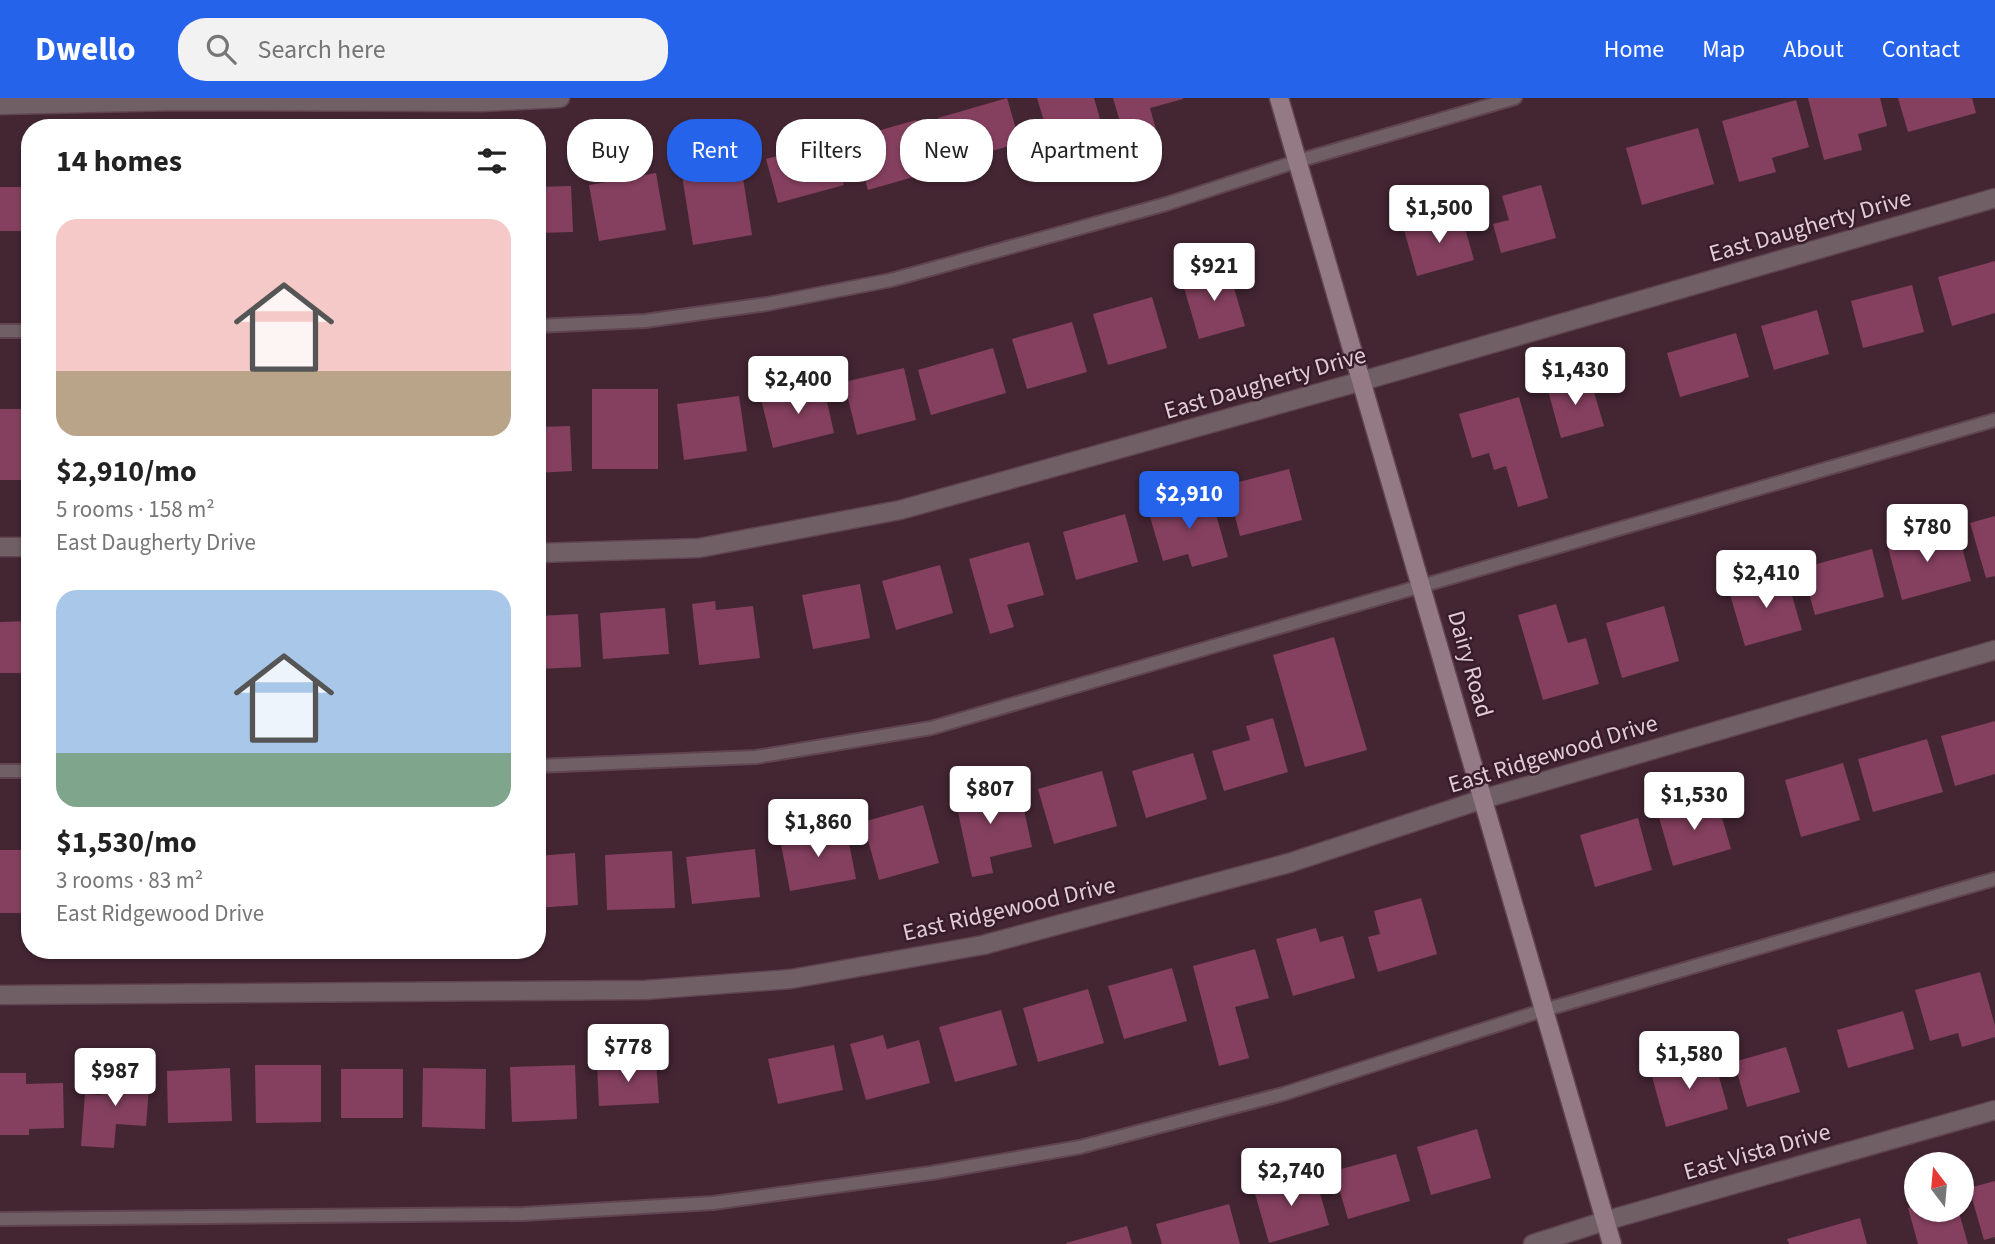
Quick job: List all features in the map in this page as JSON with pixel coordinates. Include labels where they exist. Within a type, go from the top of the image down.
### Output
[{"type":"street","points":[[0,105],[177,101],[483,102],[560,98]]},
{"type":"street","name":"Dairy Road","points":[[1279,98],[1612,1244]]},
{"type":"street","name":"East Daugherty Drive","points":[[546,553],[699,548],[900,510],[1362,381],[1995,198]]},
{"type":"street","points":[[0,547],[21,547]]},
{"type":"street","name":"East Ridgewood Drive","points":[[0,996],[645,990],[791,979],[983,945],[1289,863],[1483,799],[1995,650]]},
{"type":"street","name":"East Vista Drive","points":[[1533,1244],[1995,1110]]},
{"type":"lane","points":[[546,325],[658,319],[767,304],[891,281],[1166,204],[1298,161],[1515,98]]},
{"type":"lane","points":[[0,331],[21,331]]},
{"type":"lane","points":[[546,766],[756,757],[931,728],[1995,419]]},
{"type":"lane","points":[[0,771],[21,771]]},
{"type":"lane","points":[[0,1219],[523,1214],[713,1203],[931,1173],[1080,1147],[1283,1094],[1544,1010],[1995,879]]},
{"type":"building","points":[[1007,98],[1013,119],[1007,119],[1007,147],[993,151],[993,119],[938,118]]},
{"type":"building","points":[[1037,98],[1094,98],[1100,119],[1043,119]]},
{"type":"building","points":[[1113,98],[1183,98],[1150,108],[1153,119],[1119,119]]},
{"type":"building","points":[[1808,98],[1880,98],[1887,126],[1858,134],[1862,150],[1824,160]]},
{"type":"building","points":[[1898,98],[1972,98],[1976,113],[1908,132]]},
{"type":"building","points":[[1796,100],[1809,147],[1772,158],[1776,172],[1739,182],[1722,121]]},
{"type":"building","points":[[900,125],[900,181],[868,190],[866,182],[886,182],[886,129]]},
{"type":"building","points":[[1698,128],[1714,184],[1642,205],[1626,148]]},
{"type":"building","points":[[776,156],[776,182],[843,182],[844,185],[778,203],[766,159]]},
{"type":"building","points":[[656,173],[666,230],[599,241],[589,185],[606,182],[653,182],[653,174]]},
{"type":"building","points":[[683,182],[744,182],[752,235],[693,245]]},
{"type":"building","points":[[1541,185],[1556,238],[1501,253],[1493,224],[1509,220],[1502,196]]},
{"type":"building","points":[[571,186],[573,232],[546,233],[546,187]]},
{"type":"building","points":[[0,187],[21,187],[21,231],[0,231]]},
{"type":"building","points":[[1461,214],[1474,260],[1417,276],[1404,230]]},
{"type":"building","points":[[1995,261],[1995,313],[1952,326],[1938,277]]},
{"type":"building","points":[[1228,267],[1245,326],[1199,339],[1182,281]]},
{"type":"building","points":[[1912,285],[1924,332],[1863,348],[1851,301]]},
{"type":"building","points":[[1152,297],[1167,348],[1108,365],[1093,314]]},
{"type":"building","points":[[1817,310],[1829,354],[1774,370],[1761,326]]},
{"type":"building","points":[[1072,322],[1087,372],[1027,389],[1012,339]]},
{"type":"building","points":[[1736,333],[1749,377],[1680,397],[1667,353]]},
{"type":"building","points":[[993,348],[1006,393],[931,415],[918,370]]},
{"type":"building","points":[[904,368],[916,420],[857,435],[844,382]]},
{"type":"building","points":[[1589,375],[1604,426],[1561,438],[1547,387]]},
{"type":"building","points":[[823,384],[834,433],[773,448],[761,399]]},
{"type":"building","points":[[592,389],[658,389],[658,469],[592,469]]},
{"type":"building","points":[[739,396],[747,451],[684,460],[677,404]]},
{"type":"building","points":[[1519,397],[1548,498],[1518,507],[1506,466],[1494,470],[1489,453],[1472,458],[1459,414]]},
{"type":"building","points":[[0,409],[21,409],[21,480],[0,480]]},
{"type":"building","points":[[570,426],[572,471],[546,472],[546,427]]},
{"type":"building","points":[[1289,469],[1302,520],[1240,536],[1227,485]]},
{"type":"building","points":[[1210,493],[1228,557],[1192,567],[1188,554],[1163,561],[1148,510]]},
{"type":"building","points":[[1125,514],[1138,562],[1076,580],[1063,532]]},
{"type":"building","points":[[1995,516],[1995,576],[1986,578],[1970,523]]},
{"type":"building","points":[[1925,529],[1929,544],[1959,536],[1971,581],[1902,600],[1886,540]]},
{"type":"building","points":[[1029,542],[1044,595],[1007,605],[1014,627],[990,634],[969,559]]},
{"type":"building","points":[[1872,549],[1884,597],[1815,615],[1802,568]]},
{"type":"building","points":[[940,565],[953,613],[896,630],[882,581]]},
{"type":"building","points":[[1786,575],[1802,630],[1745,646],[1729,591]]},
{"type":"building","points":[[860,584],[870,638],[813,649],[802,595]]},
{"type":"building","points":[[715,601],[716,610],[753,606],[760,658],[699,665],[692,604]]},
{"type":"building","points":[[1556,604],[1568,643],[1586,638],[1599,684],[1543,700],[1518,615]]},
{"type":"building","points":[[1664,606],[1679,661],[1622,678],[1606,623]]},
{"type":"building","points":[[665,608],[669,654],[603,659],[600,613]]},
{"type":"building","points":[[578,614],[581,667],[546,669],[546,616]]},
{"type":"building","points":[[21,621],[21,673],[0,673],[0,622]]},
{"type":"building","points":[[1334,637],[1367,750],[1305,767],[1273,655]]},
{"type":"building","points":[[1273,718],[1288,772],[1224,791],[1212,751],[1250,740],[1246,726]]},
{"type":"building","points":[[1995,721],[1995,774],[1955,786],[1941,736]]},
{"type":"building","points":[[1927,739],[1943,792],[1873,812],[1858,759]]},
{"type":"building","points":[[1193,753],[1207,799],[1146,818],[1132,771]]},
{"type":"building","points":[[1843,763],[1860,820],[1801,837],[1785,780]]},
{"type":"building","points":[[1102,771],[1117,826],[1054,844],[1038,789]]},
{"type":"building","points":[[987,782],[991,802],[1021,796],[1032,847],[990,857],[993,873],[972,877],[953,789]]},
{"type":"building","points":[[1716,797],[1731,849],[1673,866],[1658,814]]},
{"type":"building","points":[[923,805],[939,863],[879,880],[863,822]]},
{"type":"building","points":[[1638,818],[1652,870],[1595,887],[1580,835]]},
{"type":"building","points":[[846,827],[856,879],[790,891],[780,839]]},
{"type":"building","points":[[755,849],[760,897],[692,904],[686,857]]},
{"type":"building","points":[[0,850],[21,850],[21,913],[0,913]]},
{"type":"building","points":[[672,851],[675,908],[607,910],[605,855]]},
{"type":"building","points":[[575,853],[578,905],[546,907],[546,855]]},
{"type":"building","points":[[1421,898],[1437,954],[1378,972],[1368,937],[1380,934],[1374,911]]},
{"type":"building","points":[[1316,928],[1320,942],[1343,936],[1355,978],[1293,996],[1276,939]]},
{"type":"building","points":[[1255,949],[1269,998],[1235,1007],[1249,1058],[1219,1066],[1193,966]]},
{"type":"building","points":[[1172,968],[1187,1021],[1124,1039],[1108,986]]},
{"type":"building","points":[[1980,972],[1995,1026],[1995,1037],[1962,1047],[1958,1033],[1930,1041],[1915,990]]},
{"type":"building","points":[[1088,989],[1104,1043],[1038,1062],[1023,1008]]},
{"type":"building","points":[[1001,1010],[1017,1065],[955,1082],[939,1027]]},
{"type":"building","points":[[1903,1011],[1914,1049],[1848,1068],[1837,1030]]},
{"type":"building","points":[[883,1035],[887,1049],[919,1040],[930,1083],[866,1100],[850,1044]]},
{"type":"building","points":[[834,1045],[843,1090],[778,1104],[768,1059]]},
{"type":"building","points":[[1786,1047],[1800,1092],[1747,1107],[1734,1062]]},
{"type":"building","points":[[1713,1055],[1728,1109],[1666,1127],[1651,1073]]},
{"type":"building","points":[[656,1061],[659,1103],[599,1106],[597,1065]]},
{"type":"building","points":[[255,1065],[321,1065],[321,1122],[256,1123]]},
{"type":"building","points":[[575,1065],[577,1119],[512,1122],[510,1067]]},
{"type":"building","points":[[230,1068],[232,1121],[168,1123],[167,1071]]},
{"type":"building","points":[[423,1068],[486,1069],[485,1129],[422,1127]]},
{"type":"building","points":[[341,1069],[403,1069],[403,1118],[341,1118]]},
{"type":"building","points":[[104,1071],[150,1074],[146,1126],[116,1124],[114,1148],[81,1146],[85,1094],[102,1095]]},
{"type":"building","points":[[0,1073],[26,1073],[26,1084],[63,1083],[64,1128],[29,1129],[29,1135],[0,1135]]},
{"type":"building","points":[[1477,1129],[1491,1178],[1431,1195],[1417,1147]]},
{"type":"building","points":[[1396,1154],[1410,1201],[1348,1219],[1334,1171]]},
{"type":"building","points":[[1314,1172],[1329,1225],[1269,1243],[1254,1190]]},
{"type":"building","points":[[1995,1181],[1995,1237],[1984,1240],[1974,1205],[1974,1187]]},
{"type":"building","points":[[1229,1204],[1240,1244],[1162,1244],[1156,1224]]},
{"type":"building","points":[[1860,1218],[1867,1244],[1789,1244],[1787,1239]]},
{"type":"building","points":[[1912,1222],[1962,1222],[1968,1244],[1918,1244]]},
{"type":"building","points":[[1127,1226],[1132,1244],[1066,1243]]}]
